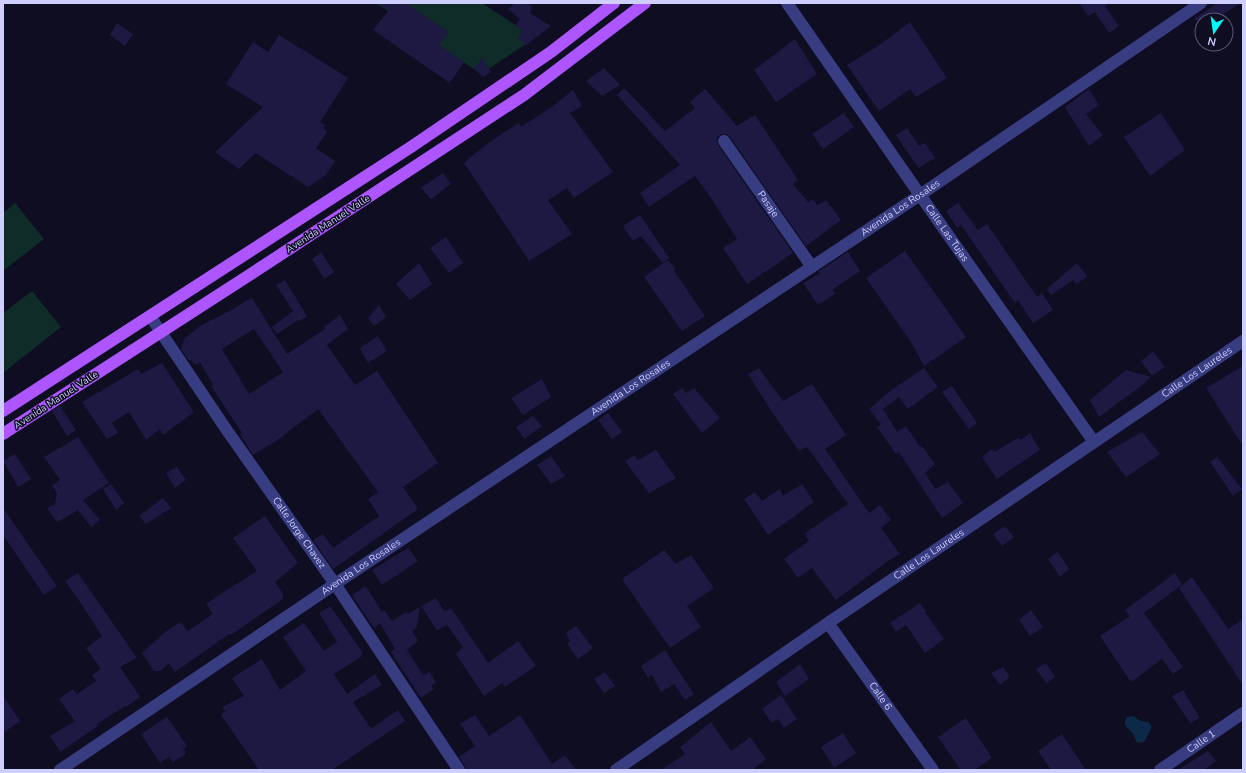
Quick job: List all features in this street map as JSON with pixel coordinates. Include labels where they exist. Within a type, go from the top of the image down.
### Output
[{"type":"main road","name":"Avenida Manuel Valle","points":[[3,411],[411,147],[551,52],[614,3]]},
{"type":"main road","name":"Avenida Manuel Valle","points":[[3,434],[161,333],[524,95],[645,3]]},
{"type":"street","name":"Calle Las Tujas","points":[[787,3],[1094,442]]},
{"type":"street","name":"Avenida Los Rosales","points":[[60,770],[335,584],[920,195],[1201,3]]},
{"type":"street","name":"Pasaje","points":[[724,141],[812,267]]},
{"type":"street","name":"Calle Jorge Chavez","points":[[150,316],[335,584],[459,770]]},
{"type":"street","name":"Calle Los Laureles","points":[[616,770],[828,623],[1243,341]]},
{"type":"street","name":"Calle 6","points":[[828,623],[933,770]]},
{"type":"street","name":"Calle 1","points":[[1160,770],[1243,713]]},
{"type":"green space","points":[[376,3],[482,3],[535,38],[481,74]]},
{"type":"green space","points":[[15,203],[44,239],[3,271],[3,213]]},
{"type":"green space","points":[[32,291],[61,327],[3,373],[3,313]]},
{"type":"water","points":[[1133,716],[1141,721],[1148,722],[1151,725],[1151,729],[1144,742],[1139,743],[1136,741],[1133,734],[1125,725],[1127,717]]},
{"type":"building","points":[[378,3],[406,3],[448,32],[439,45],[464,62],[450,83],[373,30],[389,10]]},
{"type":"building","points":[[515,3],[527,3],[532,7],[530,13],[551,26],[526,45],[518,39],[522,30],[515,26],[520,19],[508,9]]},
{"type":"building","points":[[1079,3],[1110,3],[1105,6],[1119,26],[1109,33],[1095,12],[1088,16]]},
{"type":"building","points":[[1217,3],[1240,3],[1227,12],[1204,12]]},
{"type":"building","points":[[910,22],[947,78],[916,97],[910,89],[879,111],[847,65],[878,46]]},
{"type":"building","points":[[117,23],[133,34],[125,46],[110,35]]},
{"type":"building","points":[[279,35],[348,78],[320,122],[325,125],[323,128],[327,132],[316,148],[335,161],[326,175],[308,187],[256,153],[239,169],[215,152],[263,107],[226,84],[253,42],[268,52]]},
{"type":"building","points":[[795,39],[817,74],[776,102],[754,70]]},
{"type":"building","points":[[482,58],[491,72],[483,77],[474,69]]},
{"type":"building","points":[[604,68],[620,85],[602,96],[586,81]]},
{"type":"building","points":[[624,88],[665,131],[695,108],[690,102],[705,89],[737,126],[755,115],[798,180],[793,184],[808,202],[813,199],[817,205],[826,200],[841,220],[806,246],[730,137],[727,134],[720,135],[717,138],[718,145],[793,253],[747,284],[723,248],[737,239],[695,176],[649,207],[640,193],[680,165],[617,95]]},
{"type":"building","points":[[1089,89],[1099,105],[1086,114],[1103,135],[1089,146],[1065,107]]},
{"type":"building","points":[[573,90],[582,106],[570,113],[613,172],[574,198],[567,188],[548,200],[572,234],[529,261],[464,163],[503,133],[519,123],[521,127],[553,106]]},
{"type":"building","points":[[844,113],[854,127],[823,149],[812,134]]},
{"type":"building","points":[[1161,113],[1185,150],[1150,176],[1124,137]]},
{"type":"building","points":[[907,128],[919,146],[925,143],[935,158],[919,168],[896,135]]},
{"type":"building","points":[[443,173],[451,184],[431,199],[421,188]]},
{"type":"building","points":[[958,203],[978,230],[987,224],[1037,297],[1042,293],[1053,310],[1033,323],[1018,300],[1015,303],[961,225],[957,228],[946,211]]},
{"type":"building","points":[[640,215],[669,258],[663,263],[641,236],[633,241],[623,226]]},
{"type":"building","points":[[446,237],[463,263],[449,273],[430,248]]},
{"type":"building","points":[[905,251],[966,337],[924,366],[911,342],[866,278]]},
{"type":"building","points":[[321,252],[334,272],[324,279],[312,259]]},
{"type":"building","points":[[848,252],[860,271],[832,290],[836,293],[818,305],[803,283],[820,273],[819,271]]},
{"type":"building","points":[[668,260],[705,316],[682,331],[644,277]]},
{"type":"building","points":[[419,263],[432,284],[410,300],[396,284]]},
{"type":"building","points":[[1077,263],[1087,276],[1077,284],[1073,280],[1051,295],[1047,289]]},
{"type":"building","points":[[285,280],[307,316],[299,321],[298,320],[277,334],[272,327],[293,311],[276,285]]},
{"type":"building","points":[[252,298],[287,354],[325,329],[324,327],[340,315],[348,329],[327,345],[355,385],[377,371],[438,463],[403,487],[418,509],[333,569],[313,540],[323,534],[333,548],[379,516],[368,499],[378,492],[318,409],[276,441],[253,455],[240,434],[242,433],[211,386],[213,385],[200,362],[196,365],[191,360],[189,361],[181,349],[184,339],[200,326]],"holes":[[[254,329],[283,372],[249,394],[222,349]]]},
{"type":"building","points":[[379,305],[386,317],[374,326],[368,318]]},
{"type":"building","points":[[378,336],[387,351],[368,363],[360,348]]},
{"type":"building","points":[[1153,351],[1165,367],[1152,376],[1141,361]]},
{"type":"building","points":[[162,363],[194,412],[163,435],[160,429],[146,440],[129,412],[112,423],[118,433],[107,439],[82,402],[138,369],[141,374]]},
{"type":"building","points":[[1243,366],[1243,446],[1206,388]]},
{"type":"building","points":[[759,368],[783,401],[812,384],[846,435],[825,449],[869,513],[880,505],[891,520],[881,528],[900,554],[888,561],[836,600],[812,568],[798,578],[784,559],[809,541],[805,533],[848,504],[807,447],[799,451],[770,409],[748,374]]},
{"type":"building","points":[[924,368],[938,387],[908,409],[899,397],[883,409],[897,432],[906,426],[920,447],[922,446],[935,464],[925,473],[935,489],[948,482],[963,503],[942,518],[899,452],[896,454],[877,427],[881,424],[869,409],[890,391]]},
{"type":"building","points":[[1126,370],[1151,377],[1099,417],[1090,400]]},
{"type":"building","points":[[542,379],[551,397],[523,415],[511,398]]},
{"type":"building","points":[[952,386],[977,423],[969,429],[942,392]]},
{"type":"building","points":[[682,388],[686,393],[694,388],[720,418],[702,433],[673,394]]},
{"type":"building","points":[[60,406],[76,430],[67,436],[52,411]]},
{"type":"building","points":[[608,413],[622,432],[612,439],[598,420]]},
{"type":"building","points":[[533,416],[542,426],[524,439],[516,427]]},
{"type":"building","points":[[1142,432],[1160,454],[1126,477],[1107,452]]},
{"type":"building","points":[[1030,433],[1040,450],[997,479],[982,457],[992,449],[994,452],[1018,438],[1020,440]]},
{"type":"building","points":[[78,437],[109,483],[83,500],[100,520],[91,527],[78,510],[57,522],[47,508],[55,504],[57,493],[52,486],[60,480],[44,457]]},
{"type":"building","points":[[656,450],[676,478],[649,493],[625,461],[634,455],[638,460]]},
{"type":"building","points":[[15,454],[31,479],[18,487],[3,461]]},
{"type":"building","points":[[551,456],[565,476],[551,484],[537,465]]},
{"type":"building","points":[[1217,457],[1242,489],[1233,496],[1210,462]]},
{"type":"building","points":[[177,467],[186,480],[175,488],[166,473]]},
{"type":"building","points":[[111,484],[124,503],[116,510],[103,489]]},
{"type":"building","points":[[802,484],[814,502],[768,535],[744,499],[755,492],[762,501],[780,489],[783,496]]},
{"type":"building","points":[[163,498],[171,508],[146,524],[139,516]]},
{"type":"building","points":[[3,508],[57,586],[44,595],[3,535]]},
{"type":"building","points":[[265,516],[298,563],[275,582],[283,594],[283,599],[231,635],[229,634],[175,672],[169,663],[160,671],[154,671],[142,653],[165,632],[180,622],[188,631],[213,614],[206,604],[257,571],[233,538]]},
{"type":"building","points":[[1005,526],[1014,537],[1002,546],[993,534]]},
{"type":"building","points":[[408,548],[418,561],[382,585],[372,570]]},
{"type":"building","points":[[664,550],[676,564],[691,555],[714,588],[687,606],[701,627],[670,648],[622,579]]},
{"type":"building","points":[[1058,552],[1069,569],[1060,577],[1048,559]]},
{"type":"building","points":[[78,573],[137,658],[120,667],[140,697],[97,724],[98,726],[60,752],[50,736],[75,721],[59,699],[73,689],[77,694],[96,681],[92,675],[101,669],[86,648],[102,636],[65,581]]},
{"type":"building","points":[[1175,573],[1182,585],[1144,613],[1183,667],[1173,674],[1162,659],[1131,682],[1100,636],[1130,616],[1125,610]]},
{"type":"building","points":[[1192,577],[1228,629],[1243,619],[1243,685],[1179,588]]},
{"type":"building","points":[[366,586],[382,612],[384,610],[392,621],[406,612],[407,614],[420,607],[417,627],[412,631],[418,641],[407,650],[423,675],[430,672],[436,683],[431,685],[434,689],[421,698],[391,652],[395,649],[380,623],[374,628],[352,595]]},
{"type":"building","points":[[436,598],[444,611],[451,608],[488,663],[518,641],[536,666],[505,687],[502,683],[484,696],[456,654],[463,647],[447,625],[437,630],[421,606]]},
{"type":"building","points":[[920,603],[944,639],[925,653],[906,625],[896,632],[890,623]]},
{"type":"building","points":[[330,606],[363,653],[361,654],[362,656],[334,674],[347,694],[375,674],[382,685],[353,702],[371,729],[398,710],[405,721],[332,770],[259,770],[221,715],[225,711],[222,707],[244,696],[232,678],[262,659],[280,690],[306,671],[283,637],[304,623],[324,651],[337,642],[319,613]]},
{"type":"building","points":[[1031,610],[1043,627],[1030,636],[1019,620]]},
{"type":"building","points":[[576,626],[593,648],[578,659],[567,644],[570,641],[566,633]]},
{"type":"building","points":[[665,650],[694,694],[685,700],[674,684],[661,692],[652,675],[648,678],[641,666]]},
{"type":"building","points":[[1046,663],[1055,677],[1046,683],[1036,669]]},
{"type":"building","points":[[800,664],[809,679],[785,696],[776,682]]},
{"type":"building","points":[[1003,667],[1010,677],[1000,685],[991,673]]},
{"type":"building","points":[[605,672],[615,686],[604,693],[594,679]]},
{"type":"building","points":[[1183,690],[1200,718],[1190,723],[1172,696]]},
{"type":"building","points":[[781,695],[797,719],[784,728],[778,719],[772,723],[762,709]]},
{"type":"building","points":[[3,696],[20,721],[3,733]]},
{"type":"building","points":[[475,715],[489,736],[520,715],[552,764],[565,755],[576,770],[466,770],[459,757],[475,746],[460,724]]},
{"type":"building","points":[[167,717],[187,746],[183,749],[186,754],[173,762],[169,757],[160,763],[141,734]]},
{"type":"building","points":[[966,718],[992,758],[974,770],[961,770],[938,737]]},
{"type":"building","points":[[711,722],[731,751],[750,737],[766,759],[752,770],[661,770],[685,754],[680,747]]},
{"type":"building","points":[[843,733],[856,753],[834,768],[821,747]]},
{"type":"building","points":[[1062,734],[1086,770],[1051,770],[1038,751]]},
{"type":"building","points":[[1208,751],[1216,761],[1204,770],[1178,770]]}]
